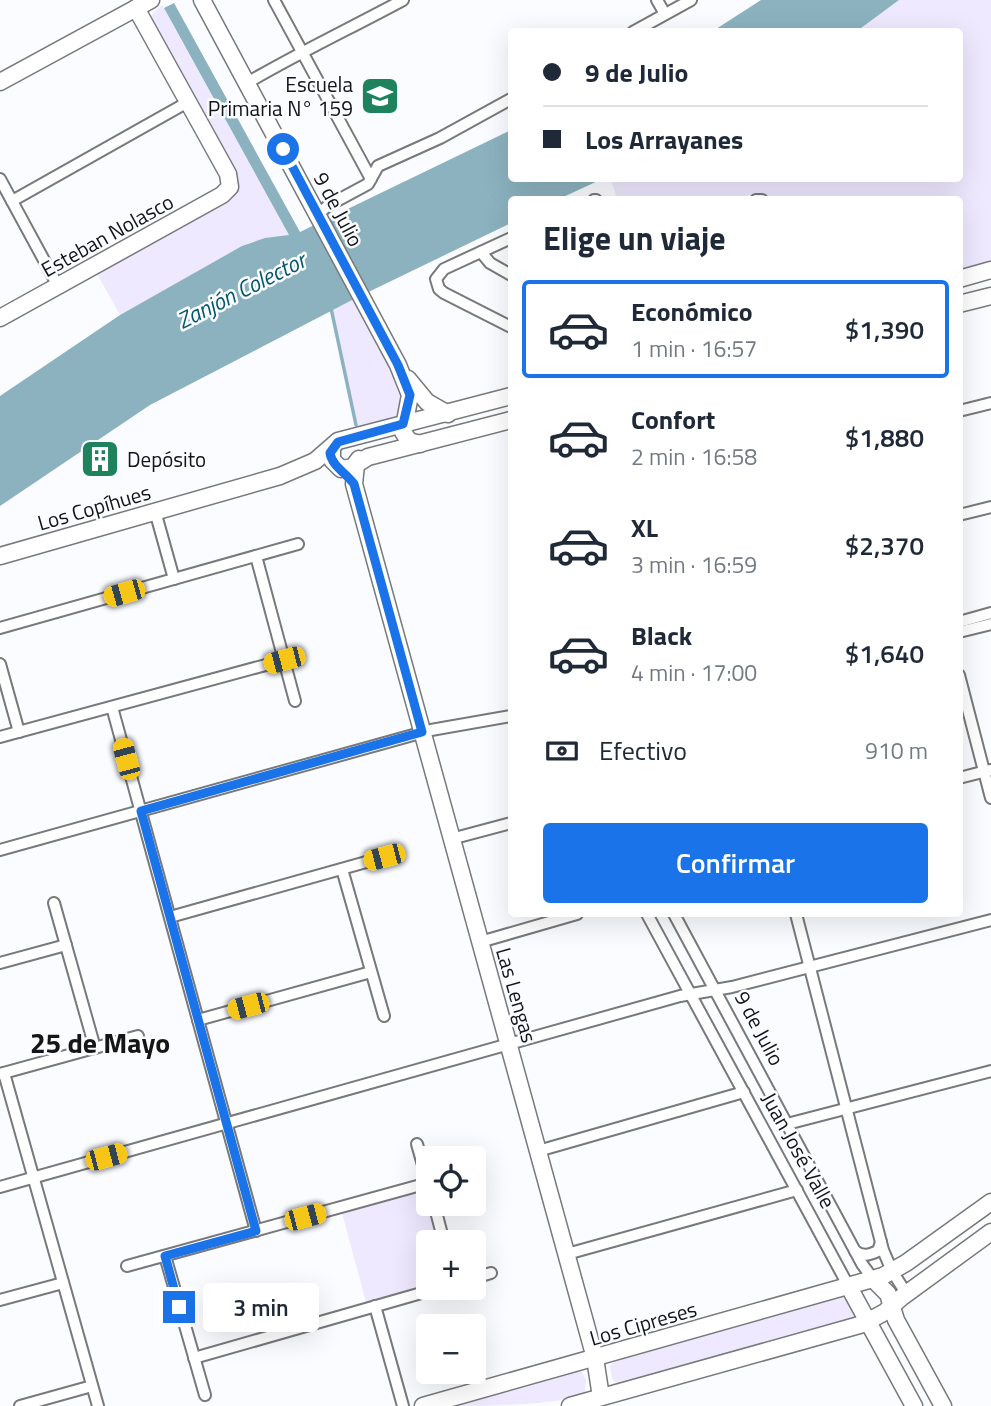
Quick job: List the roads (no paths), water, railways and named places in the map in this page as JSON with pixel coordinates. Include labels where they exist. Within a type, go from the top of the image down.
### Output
[{"type":"main road","points":[[0,82],[134,4],[151,0]]},
{"type":"main road","name":"9 de Julio","points":[[202,0],[398,365],[410,395],[403,424]]},
{"type":"main road","points":[[134,4],[188,102]]},
{"type":"main road","name":"Esteban Nolasco","points":[[0,318],[222,195],[231,184],[228,174],[188,102]]},
{"type":"main road","points":[[963,278],[991,270]]},
{"type":"main road","points":[[963,303],[991,296]]},
{"type":"main road","name":"9 de Julio","points":[[398,365],[423,398],[446,413]]},
{"type":"main road","name":"Los Copíhues","points":[[280,476],[315,461],[337,444],[508,397]]},
{"type":"main road","points":[[444,438],[454,427],[452,418],[446,413]]},
{"type":"main road","name":"Los Copíhues","points":[[0,555],[280,476],[325,467],[348,466],[368,457],[508,421]]},
{"type":"main road","points":[[403,424],[406,438],[411,443],[420,444]]},
{"type":"main road","points":[[351,441],[358,447],[360,455],[348,466],[334,464],[330,457],[337,444],[351,441]]},
{"type":"main road","name":"Las Lengas","points":[[348,466],[567,1254],[595,1358],[602,1402]]},
{"type":"main road","name":"Los Cipreses","points":[[423,1406],[873,1279],[892,1271],[991,1202]]},
{"type":"main road","points":[[570,1406],[602,1402],[869,1322],[991,1232]]},
{"type":"main road","name":"9 de Julio","points":[[873,1279],[886,1289],[898,1325],[943,1406]]},
{"type":"main road","name":"Juan José Valle","points":[[849,1287],[914,1406]]},
{"type":"street","points":[[274,0],[372,179]]},
{"type":"street","points":[[247,83],[302,51],[320,45],[403,0]]},
{"type":"street","points":[[657,0],[665,14]]},
{"type":"street","points":[[640,28],[691,0]]},
{"type":"street","points":[[319,215],[329,205],[366,186],[377,168],[440,138],[508,101]]},
{"type":"street","points":[[12,201],[188,102]]},
{"type":"street","points":[[0,179],[58,286]]},
{"type":"street","points":[[508,239],[441,271],[436,282],[444,293],[508,325]]},
{"type":"street","points":[[481,252],[488,261],[508,273]]},
{"type":"street","points":[[963,410],[991,403]]},
{"type":"street","points":[[963,514],[991,507]]},
{"type":"street","points":[[155,511],[174,579]]},
{"type":"street","points":[[0,628],[298,544]]},
{"type":"street","points":[[256,556],[295,701]]},
{"type":"street","points":[[963,621],[991,613]]},
{"type":"street","points":[[963,631],[991,624]]},
{"type":"street","points":[[0,737],[284,660]]},
{"type":"street","points":[[0,664],[19,732]]},
{"type":"street","points":[[963,688],[988,771],[991,797]]},
{"type":"street","points":[[112,707],[256,1231]]},
{"type":"street","points":[[0,850],[422,732],[508,717]]},
{"type":"street","points":[[963,777],[988,771]]},
{"type":"street","points":[[452,839],[508,824]]},
{"type":"street","points":[[170,916],[384,857]]},
{"type":"street","points":[[342,869],[384,1016]]},
{"type":"street","points":[[54,903],[95,1048]]},
{"type":"street","points":[[480,942],[567,917]]},
{"type":"street","name":"Juan José Valle","points":[[649,917],[849,1287]]},
{"type":"street","name":"9 de Julio","points":[[675,917],[710,991],[873,1279]]},
{"type":"street","points":[[797,917],[881,1242],[892,1271],[906,1293]]},
{"type":"street","points":[[0,1186],[691,994],[810,967],[991,920]]},
{"type":"street","points":[[0,963],[66,945]]},
{"type":"street","points":[[198,1020],[371,972]]},
{"type":"street","points":[[98,1406],[2,1074],[138,1036]]},
{"type":"street","points":[[787,1124],[991,1071]]},
{"type":"street","points":[[538,1151],[744,1092]]},
{"type":"street","points":[[127,1266],[416,1187]]},
{"type":"street","points":[[567,1254],[797,1189]]},
{"type":"street","points":[[855,1251],[868,1255],[878,1251],[881,1242]]},
{"type":"street","points":[[165,1256],[205,1395]]},
{"type":"street","points":[[486,1274],[491,1273]]},
{"type":"street","points":[[0,1300],[63,1283]]},
{"type":"street","points":[[194,1358],[416,1294]]},
{"type":"street","points":[[375,1306],[403,1406]]},
{"type":"street","points":[[20,1406],[92,1386]]},
{"type":"water","points":[[761,0],[899,0],[861,28],[718,28]]},
{"type":"water","name":"Zanjón Colector","points":[[174,3],[300,232],[508,131],[508,182],[596,182],[565,196],[508,196],[508,224],[354,299],[150,405],[0,506],[0,396],[120,315],[242,246],[265,238],[289,235],[164,8]]},
{"type":"waterway","points":[[331,308],[356,425]]},
{"type":"place","name":"Escuela Primaria N° 159","points":[[380,96]]},
{"type":"place","name":"Depósito","points":[[100,459]]},
{"type":"district","name":"25 de Mayo","points":[[100,1042]]}]
